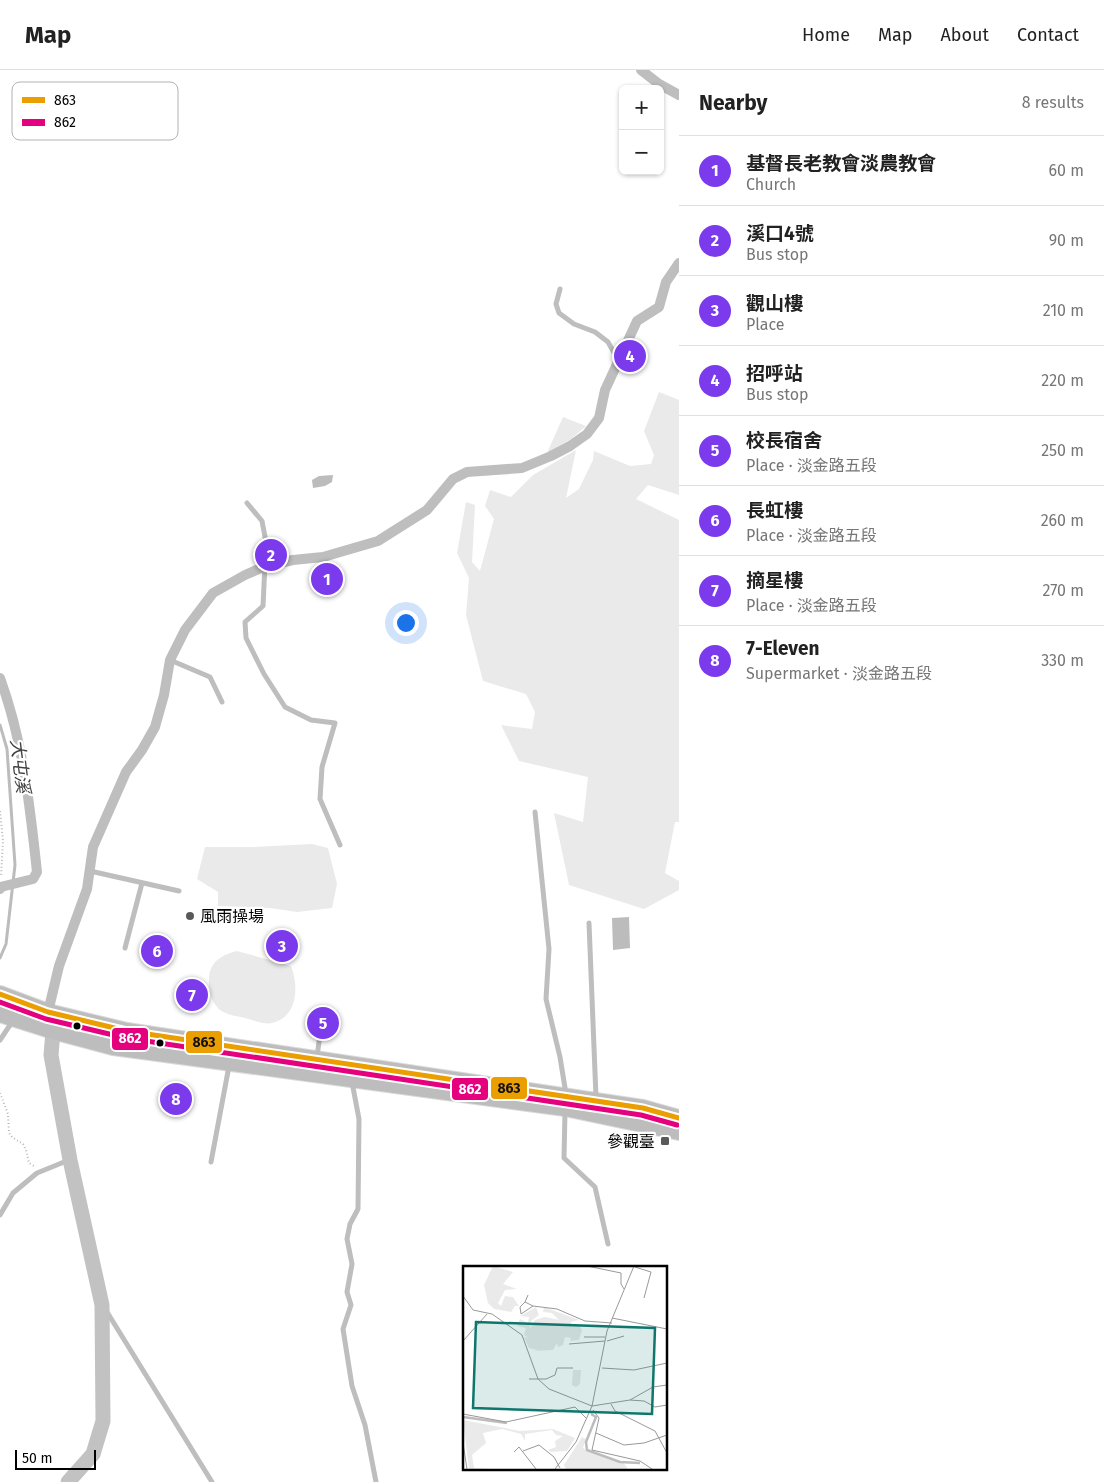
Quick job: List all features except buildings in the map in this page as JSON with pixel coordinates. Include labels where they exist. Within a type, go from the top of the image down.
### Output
[{"type":"main road","points":[[7,997],[48,1012],[203,1052],[230,1063],[352,1079],[566,1102],[596,1101],[644,1108],[679,1118]]},
{"type":"main road","points":[[7,1017],[113,1047],[317,1060],[566,1102],[679,1132]]},
{"type":"street","points":[[641,70],[659,84],[679,94]]},
{"type":"street","points":[[68,1482],[93,1454],[103,1421],[102,1306],[70,1160],[51,1055],[53,1031],[48,1012],[58,966],[87,888],[93,847],[126,772],[142,750],[155,727],[164,696],[170,660],[185,630],[213,593],[244,575],[266,566],[293,560],[323,557],[378,541],[427,510],[453,479],[467,472],[522,468],[551,456],[587,434],[599,418],[605,390],[637,321],[659,307],[666,282],[679,263]]},
{"type":"street","points":[[0,678],[20,747],[29,798],[37,872],[34,879],[2,887]]},
{"type":"lane","points":[[560,290],[556,304],[559,313],[574,324],[595,332],[608,342],[618,360]]},
{"type":"lane","points":[[247,503],[262,520],[266,542],[266,566],[263,606],[245,622],[246,638],[264,674],[285,707],[311,720],[335,722],[322,767],[320,799],[340,845]]},
{"type":"lane","points":[[170,660],[210,677],[222,702]]},
{"type":"lane","points":[[536,812],[549,949],[546,999],[560,1057],[566,1102],[564,1158],[595,1187],[608,1244]]},
{"type":"lane","points":[[89,871],[179,891]]},
{"type":"lane","points":[[125,948],[142,883]]},
{"type":"lane","points":[[589,923],[596,1101]]},
{"type":"lane","points":[[0,1040],[7,1017]]},
{"type":"lane","points":[[317,1060],[320,1034]]},
{"type":"lane","points":[[211,1162],[230,1063]]},
{"type":"lane","points":[[352,1079],[359,1119],[358,1209],[350,1224],[347,1238],[352,1264],[347,1292],[351,1305],[343,1330],[352,1386],[365,1425],[376,1482]]},
{"type":"lane","points":[[0,1215],[13,1193],[37,1173],[70,1160]]},
{"type":"lane","points":[[102,1306],[212,1482]]},
{"type":"path","points":[[0,811],[3,841],[2,887]]},
{"type":"path","points":[[0,1093],[8,1114],[9,1132],[23,1144],[29,1163],[35,1167],[37,1173]]},
{"type":"shaded area","points":[[659,392],[679,400],[679,495],[648,485],[636,499],[679,520],[679,822],[675,822],[665,873],[679,881],[679,890],[644,909],[569,885],[554,813],[583,822],[588,777],[519,761],[501,725],[532,729],[535,712],[526,694],[483,681],[466,615],[469,578],[457,553],[466,502],[475,505],[472,562],[480,571],[494,519],[485,506],[490,490],[511,497],[533,475],[576,450],[566,498],[579,489],[593,460],[594,451],[630,466],[651,464],[654,455],[644,431]]},
{"type":"shaded area","points":[[563,417],[586,426],[571,439],[547,453]]},
{"type":"shaded area","points":[[333,475],[332,482],[325,486],[313,488],[312,480],[319,476]]},
{"type":"shaded area","points":[[312,844],[328,848],[337,884],[332,908],[297,912],[270,908],[218,906],[218,892],[197,879],[205,847]]},
{"type":"shaded area","points":[[629,917],[630,948],[613,950],[612,918]]},
{"type":"shaded area","points":[[237,951],[291,966],[295,982],[294,1000],[292,1008],[281,1020],[272,1023],[259,1022],[226,1013],[214,1004],[209,987],[212,967],[222,957]]},
{"type":"waterway","name":"大屯溪","points":[[0,725],[7,749],[15,865],[6,944],[0,958]]},
{"type":"transit line","name":"863","points":[[0,994],[48,1012],[127,1031],[643,1108],[679,1118]]},
{"type":"transit line","name":"862","points":[[0,1002],[46,1019],[126,1038],[641,1115],[677,1125]]},
{"type":"place","name":"招呼站","points":[[630,356]]},
{"type":"place","name":"溪口4號","points":[[271,555]]},
{"type":"place","name":"基督長老教會淡農教會","points":[[327,579]]},
{"type":"place","name":"風雨操場","points":[[190,916]]},
{"type":"place","name":"觀山樓","points":[[282,946]]},
{"type":"place","name":"長虹樓","points":[[157,951]]},
{"type":"place","name":"摘星樓","points":[[192,995]]},
{"type":"place","name":"校長宿舍","points":[[323,1023]]},
{"type":"place","name":"7-Eleven","points":[[176,1099]]},
{"type":"place","name":"參觀臺","points":[[665,1141]]}]
